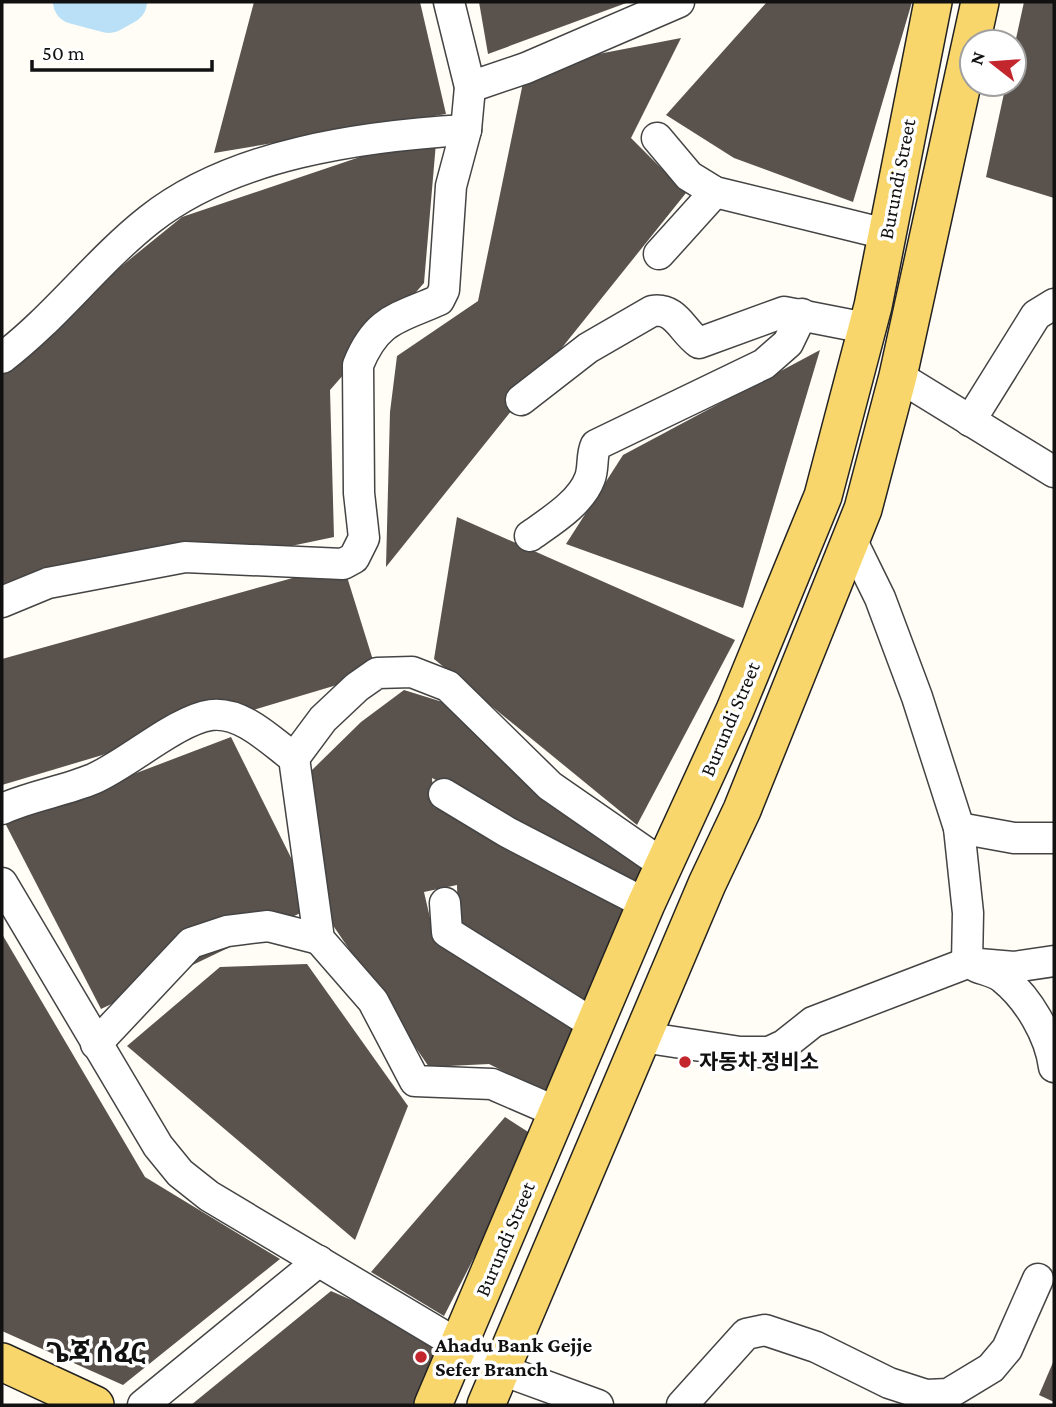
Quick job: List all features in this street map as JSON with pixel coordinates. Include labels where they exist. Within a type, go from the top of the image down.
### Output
[{"type":"main road","name":"Burundi Street","points":[[433,1405],[646,904],[699,791],[823,496],[866,328],[933,2]]},
{"type":"main road","name":"Burundi Street","points":[[486,1405],[499,1369],[742,810],[858,525],[898,376],[980,2]]},
{"type":"main road","points":[[902,153],[945,160]]},
{"type":"main road","points":[[823,496],[858,525]]},
{"type":"main road","points":[[699,791],[742,810]]},
{"type":"main road","points":[[2,1362],[95,1405]]},
{"type":"main road","points":[[2,1390],[38,1405]]},
{"type":"street","points":[[2,602],[48,583],[185,557],[343,564],[354,558],[364,538],[359,493],[361,425],[358,365],[365,348],[397,316],[439,300],[444,290],[451,186],[466,130],[470,87],[449,2]]},
{"type":"street","points":[[470,87],[526,68],[679,2]]},
{"type":"street","points":[[2,358],[55,314],[99,265],[148,220],[188,191],[267,162],[368,138],[466,130]]},
{"type":"street","points":[[657,138],[689,176],[715,192],[886,234]]},
{"type":"street","points":[[659,254],[715,192]]},
{"type":"street","points":[[970,421],[1036,315],[1054,304]]},
{"type":"street","points":[[522,400],[588,348],[652,311],[663,309],[671,313],[699,343],[775,314],[802,314],[866,328]]},
{"type":"street","points":[[530,536],[559,515],[584,490],[592,471],[596,445],[764,364],[788,343],[802,314]]},
{"type":"street","points":[[898,376],[1054,472]]},
{"type":"street","points":[[858,525],[880,598],[918,697],[959,828],[968,913],[967,963]]},
{"type":"street","points":[[559,1113],[492,1084],[415,1081],[373,1001],[319,939],[294,758],[323,719],[357,687],[377,673],[412,672],[447,686],[550,786],[664,865]]},
{"type":"street","points":[[2,808],[92,779],[127,762],[183,725],[211,715],[236,719],[254,728],[294,758]]},
{"type":"street","points":[[444,794],[507,832],[646,904]]},
{"type":"street","points":[[959,828],[1014,838],[1054,838]]},
{"type":"street","points":[[2,883],[158,1146],[180,1174],[209,1196],[456,1346],[499,1369],[598,1405]]},
{"type":"street","points":[[445,903],[447,933],[595,1025]]},
{"type":"street","points":[[96,1044],[191,943],[227,931],[268,926],[319,939]]},
{"type":"street","points":[[642,1037],[740,1052],[769,1052],[784,1045],[813,1022],[967,963],[1014,967],[1054,961]]},
{"type":"street","points":[[967,963],[1001,976],[1023,1000],[1049,1041],[1054,1068]]},
{"type":"street","points":[[143,1405],[319,1261]]},
{"type":"street","points":[[682,1405],[747,1334],[765,1330],[816,1347],[888,1383],[926,1395],[948,1394],[991,1368],[1007,1349],[1038,1279]]},
{"type":"building","points":[[254,2],[420,2],[446,114],[214,153]]},
{"type":"building","points":[[479,2],[629,2],[488,54]]},
{"type":"building","points":[[767,2],[912,2],[853,202],[734,158],[666,115]]},
{"type":"building","points":[[1024,2],[1054,2],[1054,198],[986,177],[1003,98],[1028,98],[1028,28],[1018,28]]},
{"type":"building","points":[[681,38],[631,138],[686,193],[386,567],[390,412],[397,356],[478,301],[526,68]]},
{"type":"building","points":[[437,131],[424,283],[330,390],[334,537],[2,607],[2,363],[182,217]]},
{"type":"building","points":[[820,350],[743,608],[566,544],[623,455]]},
{"type":"building","points":[[457,517],[735,640],[637,825],[434,659]]},
{"type":"building","points":[[343,564],[377,673],[2,785],[2,659]]},
{"type":"building","points":[[404,690],[449,704],[651,865],[641,885],[432,778],[434,807],[632,906],[590,1003],[458,925],[457,885],[424,892],[436,944],[581,1030],[553,1096],[489,1064],[429,1067],[328,918],[311,771],[361,722]]},
{"type":"building","points":[[231,737],[315,906],[101,1009],[5,823]]},
{"type":"building","points":[[2,934],[145,1177],[280,1259],[123,1385],[2,1331]]},
{"type":"building","points":[[307,964],[408,1106],[355,1240],[127,1046],[220,967]]},
{"type":"building","points":[[505,1117],[536,1137],[444,1316],[371,1272]]},
{"type":"building","points":[[331,1291],[456,1346],[422,1405],[191,1405]]},
{"type":"building","points":[[1054,1360],[1054,1402],[1039,1395]]},
{"type":"waterway","points":[[75,2],[109,11],[125,2]]},
{"type":"place","name":"자동차 정비소","points":[[685,1062]]},
{"type":"place","name":"Ahadu Bank Gejje Sefer Branch","points":[[421,1357]]},
{"type":"district","name":"ጌጃ ሰፈር","points":[[96,1352]]}]
